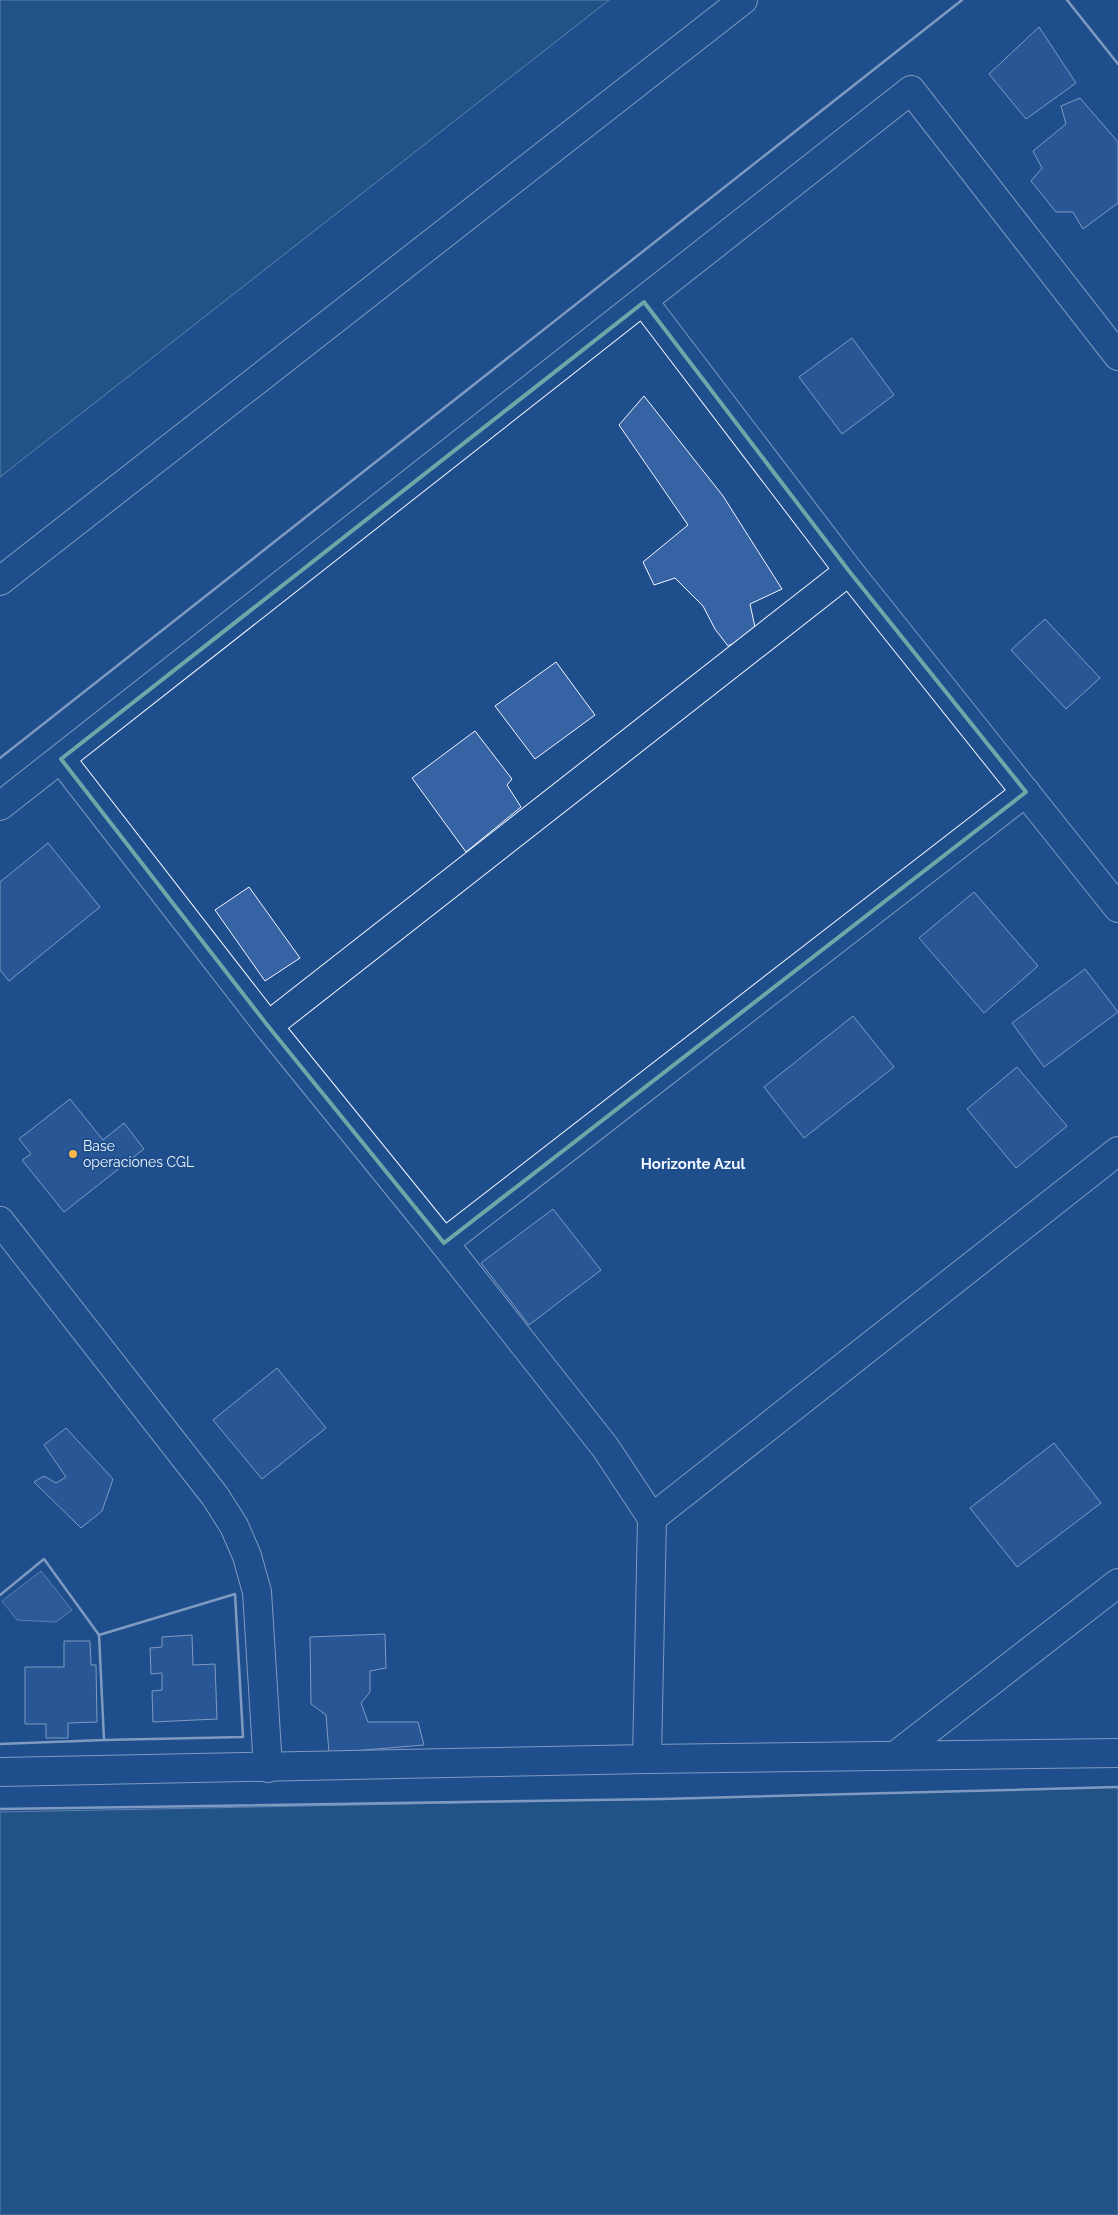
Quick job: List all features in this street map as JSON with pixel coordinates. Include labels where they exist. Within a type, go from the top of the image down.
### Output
[{"type":"street","points":[[0,581],[743,0]]},
{"type":"street","points":[[0,806],[644,302],[911,90],[1118,356]]},
{"type":"street","points":[[644,302],[849,571],[1118,908]]},
{"type":"street","points":[[268,1026],[849,571]]},
{"type":"street","points":[[61,759],[268,1026],[444,1243],[605,1447],[652,1518],[647,1759]]},
{"type":"street","points":[[444,1243],[1026,792]]},
{"type":"street","points":[[652,1518],[1118,1151]]},
{"type":"street","points":[[0,1221],[215,1496],[234,1526],[247,1556],[257,1592],[268,1768]]},
{"type":"street","points":[[896,1755],[1118,1583]]},
{"type":"street","points":[[0,1772],[647,1759],[1118,1753]]},
{"type":"highlighted area","points":[[644,302],[849,571],[1026,792],[444,1243],[268,1026],[61,759]]},
{"type":"shaded area","points":[[0,0],[609,0],[0,477]]},
{"type":"shaded area","points":[[41,1571],[72,1610],[56,1622],[17,1620],[2,1601]]},
{"type":"shaded area","points":[[1118,1787],[1118,2215],[0,2215],[0,1812],[661,1799]]},
{"type":"building","points":[[1039,27],[1076,83],[1026,119],[989,74]]},
{"type":"building","points":[[1080,98],[1118,142],[1118,203],[1083,229],[1073,212],[1056,212],[1031,181],[1042,168],[1033,151],[1066,124],[1061,106]]},
{"type":"building","points":[[852,338],[894,395],[842,434],[799,377]]},
{"type":"building","points":[[644,396],[723,496],[782,589],[750,604],[756,632],[728,646],[715,629],[703,606],[675,578],[654,585],[643,562],[688,525],[619,425]]},
{"type":"building","points":[[1045,619],[1100,678],[1066,709],[1011,650]]},
{"type":"building","points":[[556,662],[595,715],[535,759],[495,706]]},
{"type":"building","points":[[475,731],[512,779],[507,785],[521,807],[466,852],[412,778]]},
{"type":"building","points":[[48,843],[100,907],[9,981],[0,970],[0,882]]},
{"type":"building","points":[[249,887],[300,958],[265,981],[215,910]]},
{"type":"building","points":[[974,892],[1038,966],[984,1013],[919,938]]},
{"type":"building","points":[[1085,969],[1118,1012],[1044,1067],[1012,1023]]},
{"type":"building","points":[[853,1016],[894,1067],[804,1138],[764,1087]]},
{"type":"building","points":[[1017,1067],[1067,1126],[1016,1168],[967,1109]]},
{"type":"building","points":[[70,1099],[103,1140],[124,1123],[144,1149],[64,1212],[22,1160],[31,1154],[19,1139]]},
{"type":"building","points":[[553,1209],[601,1270],[529,1325],[481,1263]]},
{"type":"building","points":[[277,1368],[326,1428],[262,1479],[213,1420]]},
{"type":"building","points":[[66,1428],[113,1479],[102,1511],[81,1528],[34,1482],[44,1476],[56,1483],[66,1477],[44,1445]]},
{"type":"building","points":[[1054,1443],[1101,1503],[1017,1567],[970,1508]]},
{"type":"building","points":[[385,1634],[386,1668],[370,1671],[370,1692],[361,1703],[368,1722],[418,1722],[424,1745],[329,1753],[326,1715],[311,1704],[310,1637]]},
{"type":"building","points":[[192,1635],[193,1665],[215,1664],[217,1719],[153,1722],[152,1691],[162,1690],[162,1673],[151,1674],[150,1648],[162,1647],[162,1637]]},
{"type":"building","points":[[64,1641],[90,1641],[91,1665],[96,1665],[97,1722],[68,1723],[68,1738],[46,1738],[46,1724],[25,1724],[25,1667],[64,1667]]},
{"type":"wall","points":[[0,758],[962,0]]},
{"type":"wall","points":[[1067,0],[1118,64]]},
{"type":"wall","points":[[0,1595],[44,1559],[99,1635],[104,1740],[0,1744]]},
{"type":"wall","points":[[99,1635],[235,1594],[243,1737],[104,1740]]},
{"type":"wall","points":[[0,1809],[661,1799],[1118,1787]]},
{"type":"place","name":"Base operaciones CGL","points":[[73,1154]]},
{"type":"district","name":"Horizonte Azul","points":[[693,1164]]}]
